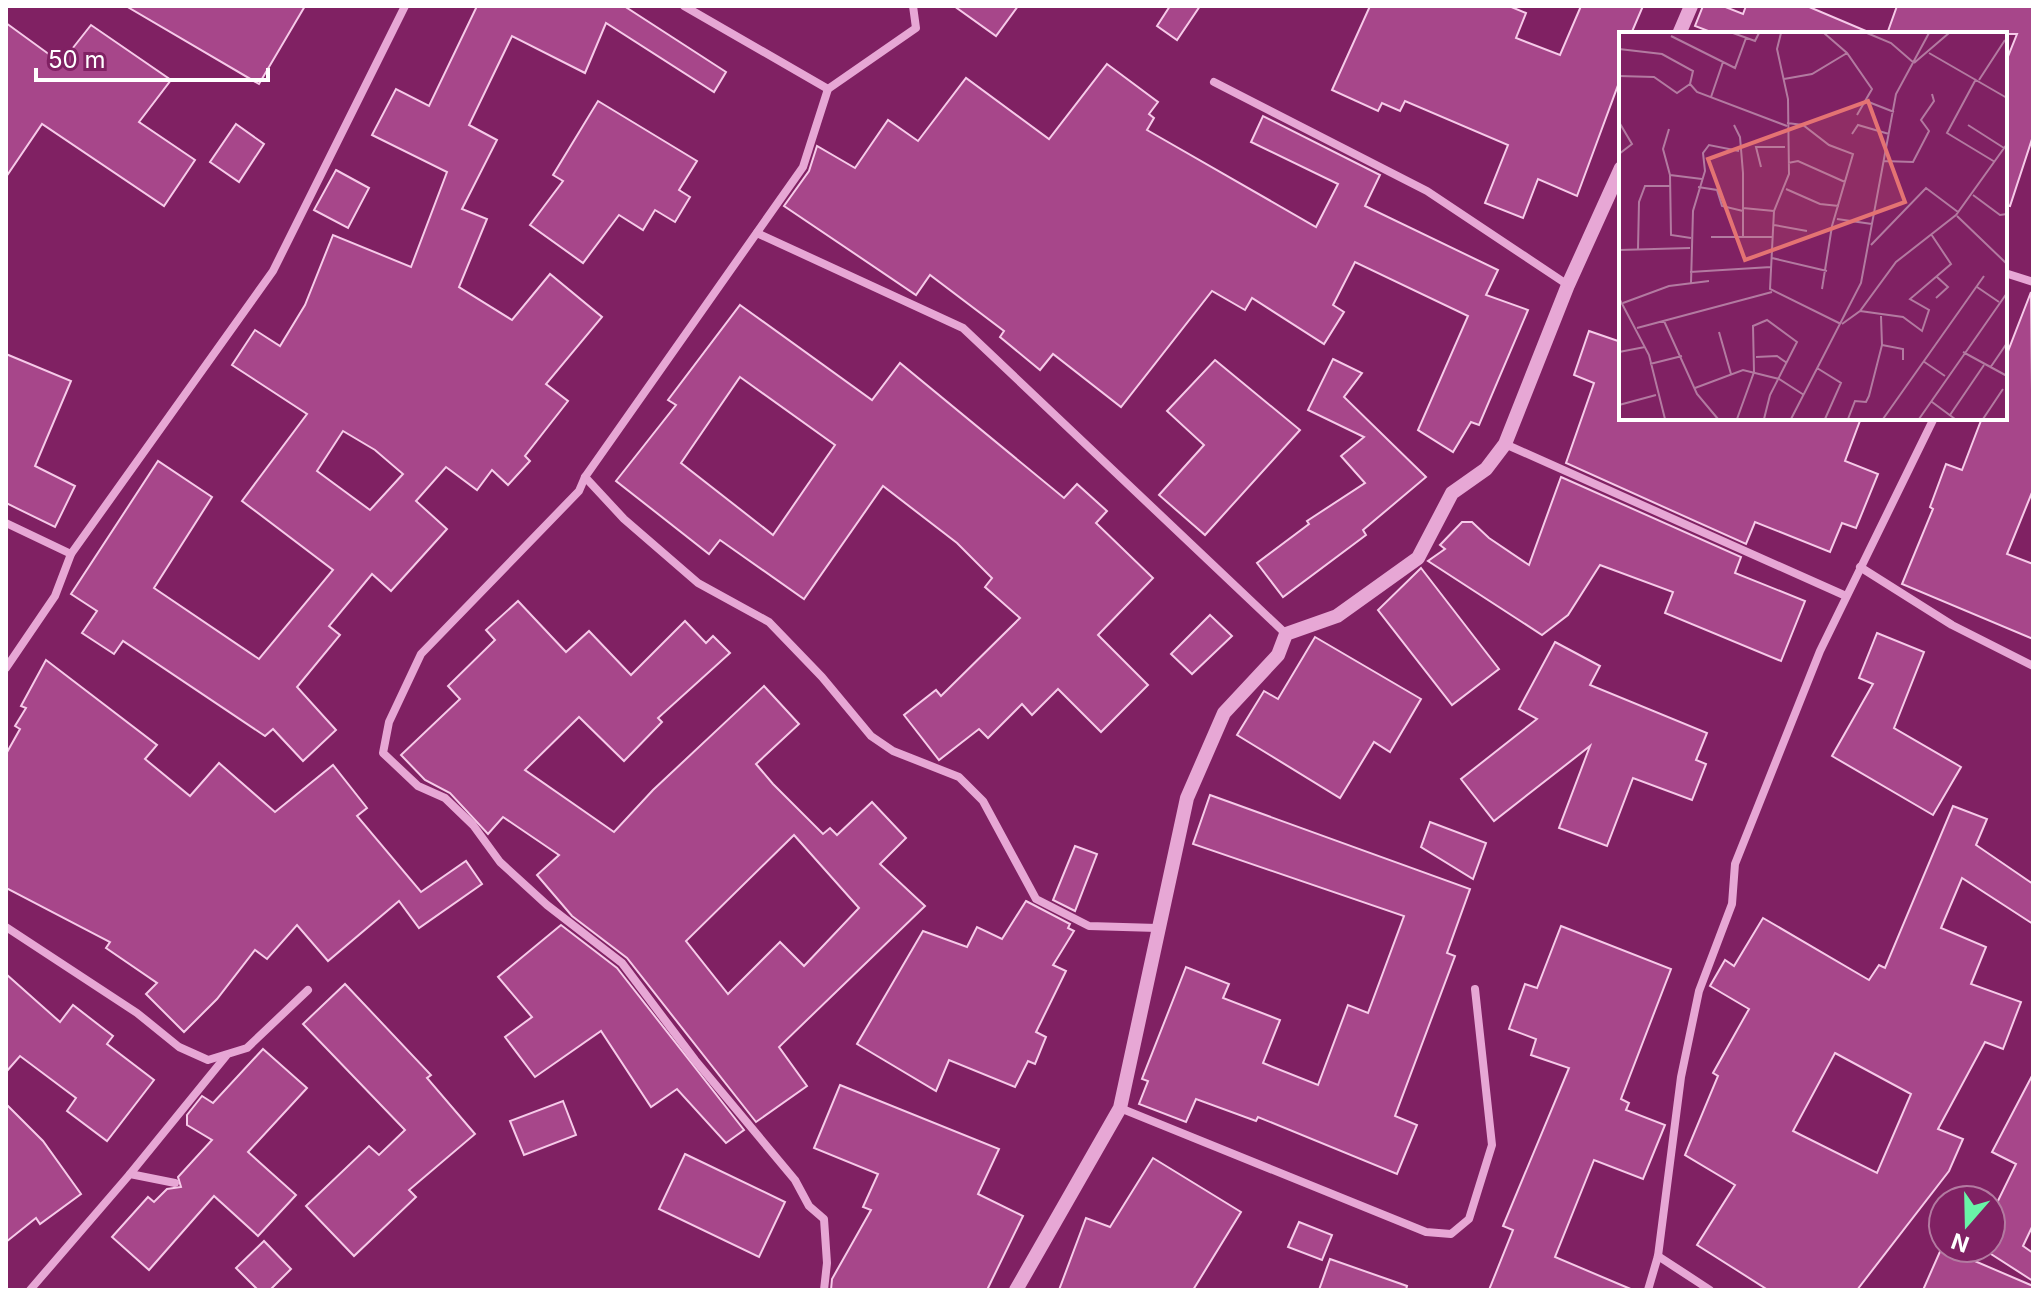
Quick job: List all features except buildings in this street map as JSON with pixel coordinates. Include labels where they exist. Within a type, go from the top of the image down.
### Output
[{"type":"street","points":[[6,668],[55,596],[71,554],[273,271],[405,6]]},
{"type":"street","points":[[684,6],[828,89]]},
{"type":"street","points":[[824,1290],[827,1263],[824,1219],[809,1206],[795,1180],[695,1060],[622,963],[547,905],[500,862],[473,825],[445,798],[418,786],[383,753],[389,722],[421,654],[579,491],[585,477],[803,167],[828,89],[916,28],[913,6]]},
{"type":"street","points":[[1680,32],[1691,6]]},
{"type":"street","points":[[1214,82],[1427,191],[1568,285]]},
{"type":"street","points":[[1016,1290],[1120,1108],[1187,798],[1224,713],[1278,655],[1286,634],[1337,616],[1418,558],[1452,493],[1486,469],[1505,444],[1568,285],[1619,172]]},
{"type":"street","points":[[757,233],[963,328],[1286,634]]},
{"type":"street","points":[[2007,274],[2033,282]]},
{"type":"street","points":[[1648,1290],[1658,1256],[1681,1077],[1699,991],[1732,904],[1735,864],[1846,596],[1933,420]]},
{"type":"street","points":[[1505,444],[1846,596]]},
{"type":"street","points":[[585,477],[624,519],[698,583],[769,622],[822,677],[871,736],[893,751],[959,777],[983,801],[1036,899],[1089,926],[1157,928]]},
{"type":"street","points":[[6,523],[71,554]]},
{"type":"street","points":[[1860,567],[1952,625],[2033,666]]},
{"type":"street","points":[[6,927],[137,1013],[179,1047],[208,1060],[247,1048],[308,990]]},
{"type":"street","points":[[1120,1108],[1426,1232],[1451,1234],[1469,1219],[1492,1145],[1475,989]]},
{"type":"street","points":[[30,1290],[227,1055]]},
{"type":"street","points":[[130,1174],[175,1183]]},
{"type":"street","points":[[1658,1256],[1710,1290]]}]
